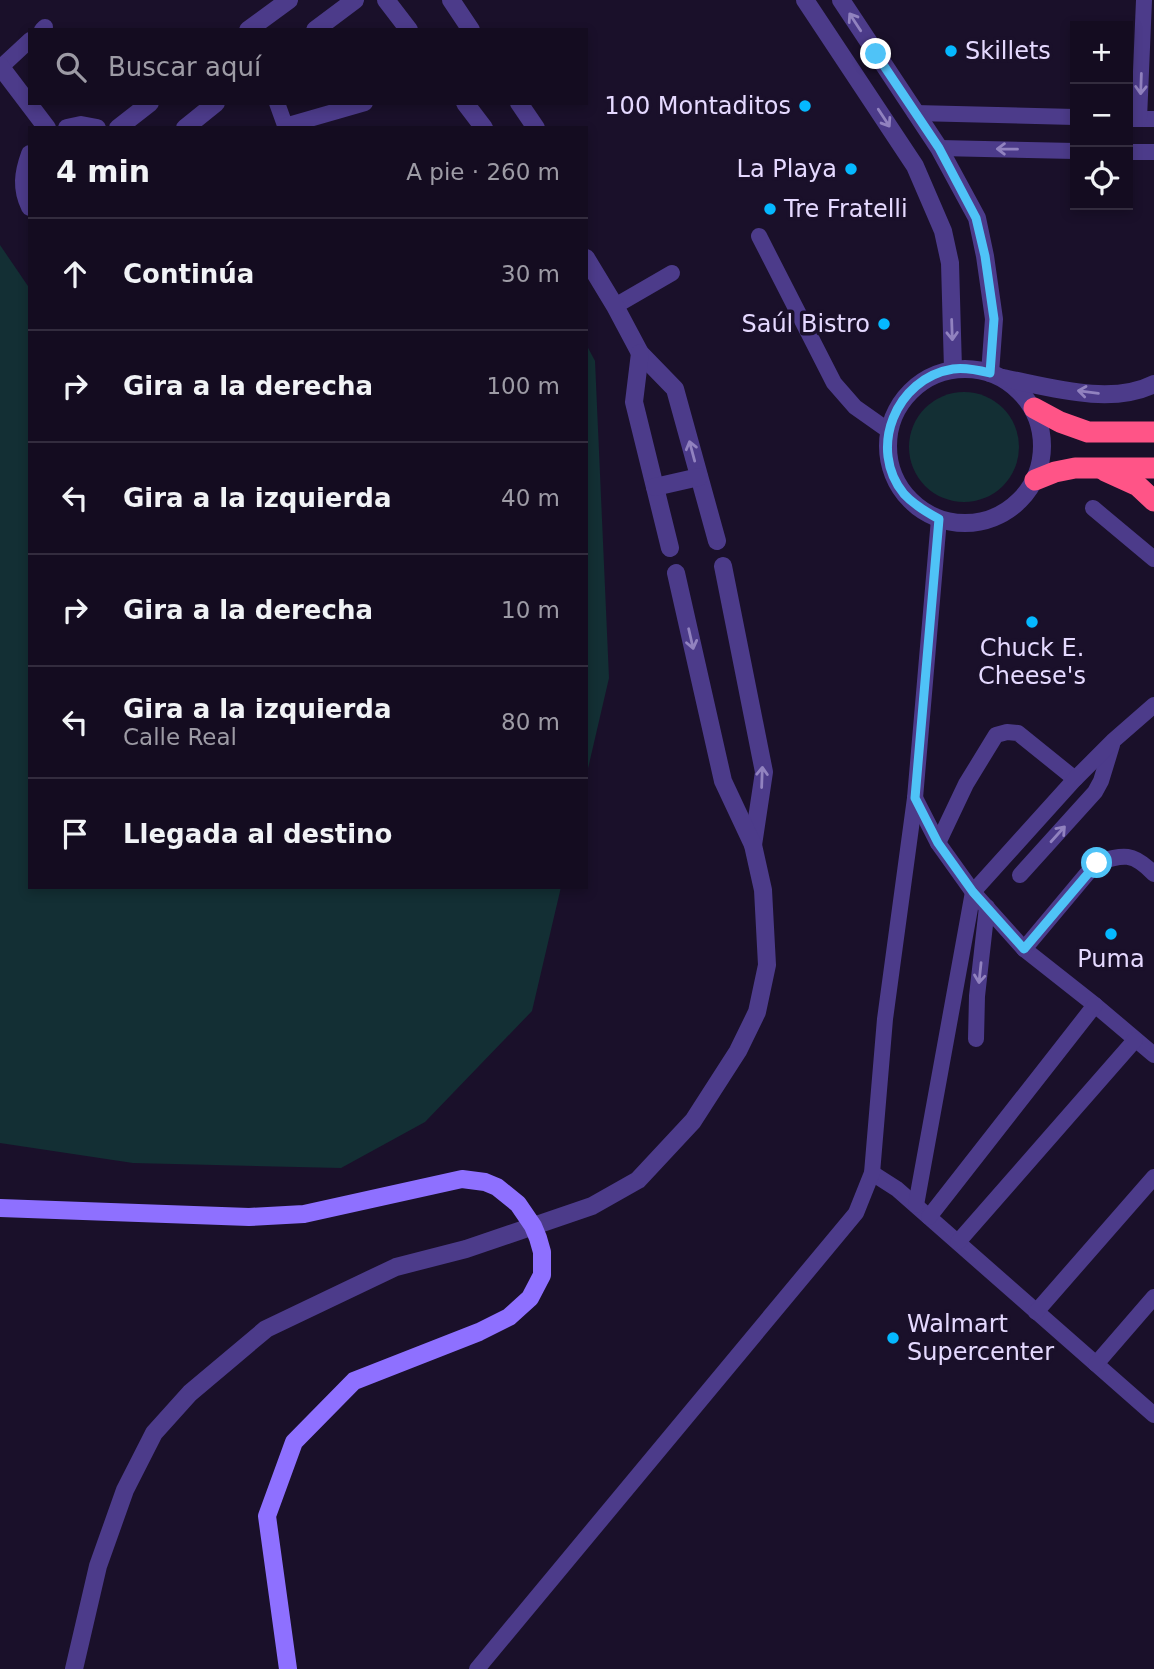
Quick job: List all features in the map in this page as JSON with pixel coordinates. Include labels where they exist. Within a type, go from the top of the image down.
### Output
[{"type":"highway","points":[[1034,408],[1060,422],[1088,432],[1154,432]]},
{"type":"highway","points":[[1097,467],[1138,486],[1154,501]]},
{"type":"highway","points":[[1035,480],[1075,468],[1154,468]]},
{"type":"street","points":[[251,28],[289,0]]},
{"type":"street","points":[[318,28],[355,0]]},
{"type":"street","points":[[386,0],[407,28]]},
{"type":"street","points":[[451,0],[470,28]]},
{"type":"street","points":[[806,0],[915,166],[943,231],[950,263],[953,369]]},
{"type":"street","points":[[841,0],[939,148],[976,218],[985,256],[994,319],[997,375],[1034,408],[1043,444],[1041,463],[1035,480],[1022,499],[1004,512],[984,521],[961,523],[939,519],[920,509],[904,494],[893,474],[887,453],[889,431],[896,409],[911,390],[930,376],[953,369],[972,369],[997,375],[1066,390],[1099,394],[1122,394],[1143,390],[1154,384]]},
{"type":"street","points":[[0,66],[28,103]]},
{"type":"street","points":[[30,105],[45,126]]},
{"type":"street","points":[[121,126],[147,105]]},
{"type":"street","points":[[187,126],[214,105]]},
{"type":"street","points":[[467,105],[482,126]]},
{"type":"street","points":[[520,105],[535,126]]},
{"type":"street","points":[[28,160],[23,188],[28,202]]},
{"type":"street","points":[[588,261],[640,354],[675,389],[717,541]]},
{"type":"street","points":[[640,354],[634,402],[670,548]]},
{"type":"street","points":[[655,487],[699,477]]},
{"type":"street","points":[[723,566],[764,772],[753,845]]},
{"type":"street","points":[[74,1669],[99,1566],[125,1490],[154,1433],[190,1393],[265,1329],[396,1267],[466,1249],[593,1206],[638,1180],[693,1121],[738,1051],[757,1012],[767,965],[763,890],[753,845],[723,781],[676,573]]},
{"type":"street","points":[[0,1208],[249,1217],[304,1214],[472,1179],[497,1187],[508,1195],[518,1204],[533,1226],[542,1252],[542,1275],[530,1298],[509,1317],[479,1332],[354,1381],[294,1442],[267,1516],[288,1669]]},
{"type":"lane","points":[[1140,119],[1144,0]]},
{"type":"lane","points":[[0,66],[28,42]]},
{"type":"lane","points":[[278,105],[285,126]]},
{"type":"lane","points":[[288,126],[358,105]]},
{"type":"lane","points":[[915,113],[1070,117]]},
{"type":"lane","points":[[939,148],[1070,151]]},
{"type":"lane","points":[[1133,152],[1154,152]]},
{"type":"lane","points":[[759,236],[834,383],[855,407],[889,431]]},
{"type":"lane","points":[[615,306],[672,272]]},
{"type":"lane","points":[[1093,508],[1154,558]]},
{"type":"lane","points":[[477,1669],[856,1213],[872,1173],[884,1019],[915,798],[939,519]]},
{"type":"lane","points":[[916,1205],[973,892],[1075,779],[1154,705]]},
{"type":"lane","points":[[938,843],[966,784],[996,735],[1018,733],[1075,779]]},
{"type":"lane","points":[[1020,875],[1095,792],[1114,740]]},
{"type":"lane","points":[[915,798],[938,843],[973,892],[1024,949],[1154,1055]]},
{"type":"lane","points":[[1024,949],[1097,863],[1129,856],[1142,862],[1154,874]]},
{"type":"lane","points":[[976,1040],[977,996],[987,907]]},
{"type":"lane","points":[[929,1217],[1095,1005]]},
{"type":"lane","points":[[958,1242],[1135,1040]]},
{"type":"lane","points":[[872,1173],[916,1205],[1154,1415]]},
{"type":"lane","points":[[1036,1312],[1154,1177]]},
{"type":"lane","points":[[1096,1364],[1154,1297]]},
{"type":"green space","points":[[0,245],[28,286],[28,889],[561,889],[532,1011],[425,1122],[341,1168],[133,1163],[0,1143]]},
{"type":"green space","points":[[588,348],[595,361],[609,678],[588,768]]},
{"type":"green space","points":[[964,392],[985,397],[1003,408],[1014,426],[1019,447],[1014,468],[1003,486],[985,497],[964,502],[943,497],[925,486],[914,468],[909,447],[914,426],[925,408],[943,397]]},
{"type":"place","name":"Skillets","points":[[951,51]]},
{"type":"place","name":"100 Montaditos","points":[[805,106]]},
{"type":"place","name":"La Playa","points":[[851,169]]},
{"type":"place","name":"Tre Fratelli","points":[[770,209]]},
{"type":"place","name":"Saúl Bistro","points":[[884,324]]},
{"type":"place","name":"Chuck E. Cheese's","points":[[1032,622]]},
{"type":"place","name":"Puma","points":[[1111,934]]},
{"type":"place","name":"Walmart Supercenter","points":[[893,1338]]},
{"type":"route","points":[[876,54],[939,148],[976,218],[985,256],[994,319],[990,373],[953,369],[930,376],[911,390],[896,409],[889,431],[887,453],[893,474],[904,494],[920,509],[939,519],[915,798],[938,843],[973,892],[1024,949],[1097,863]]}]
